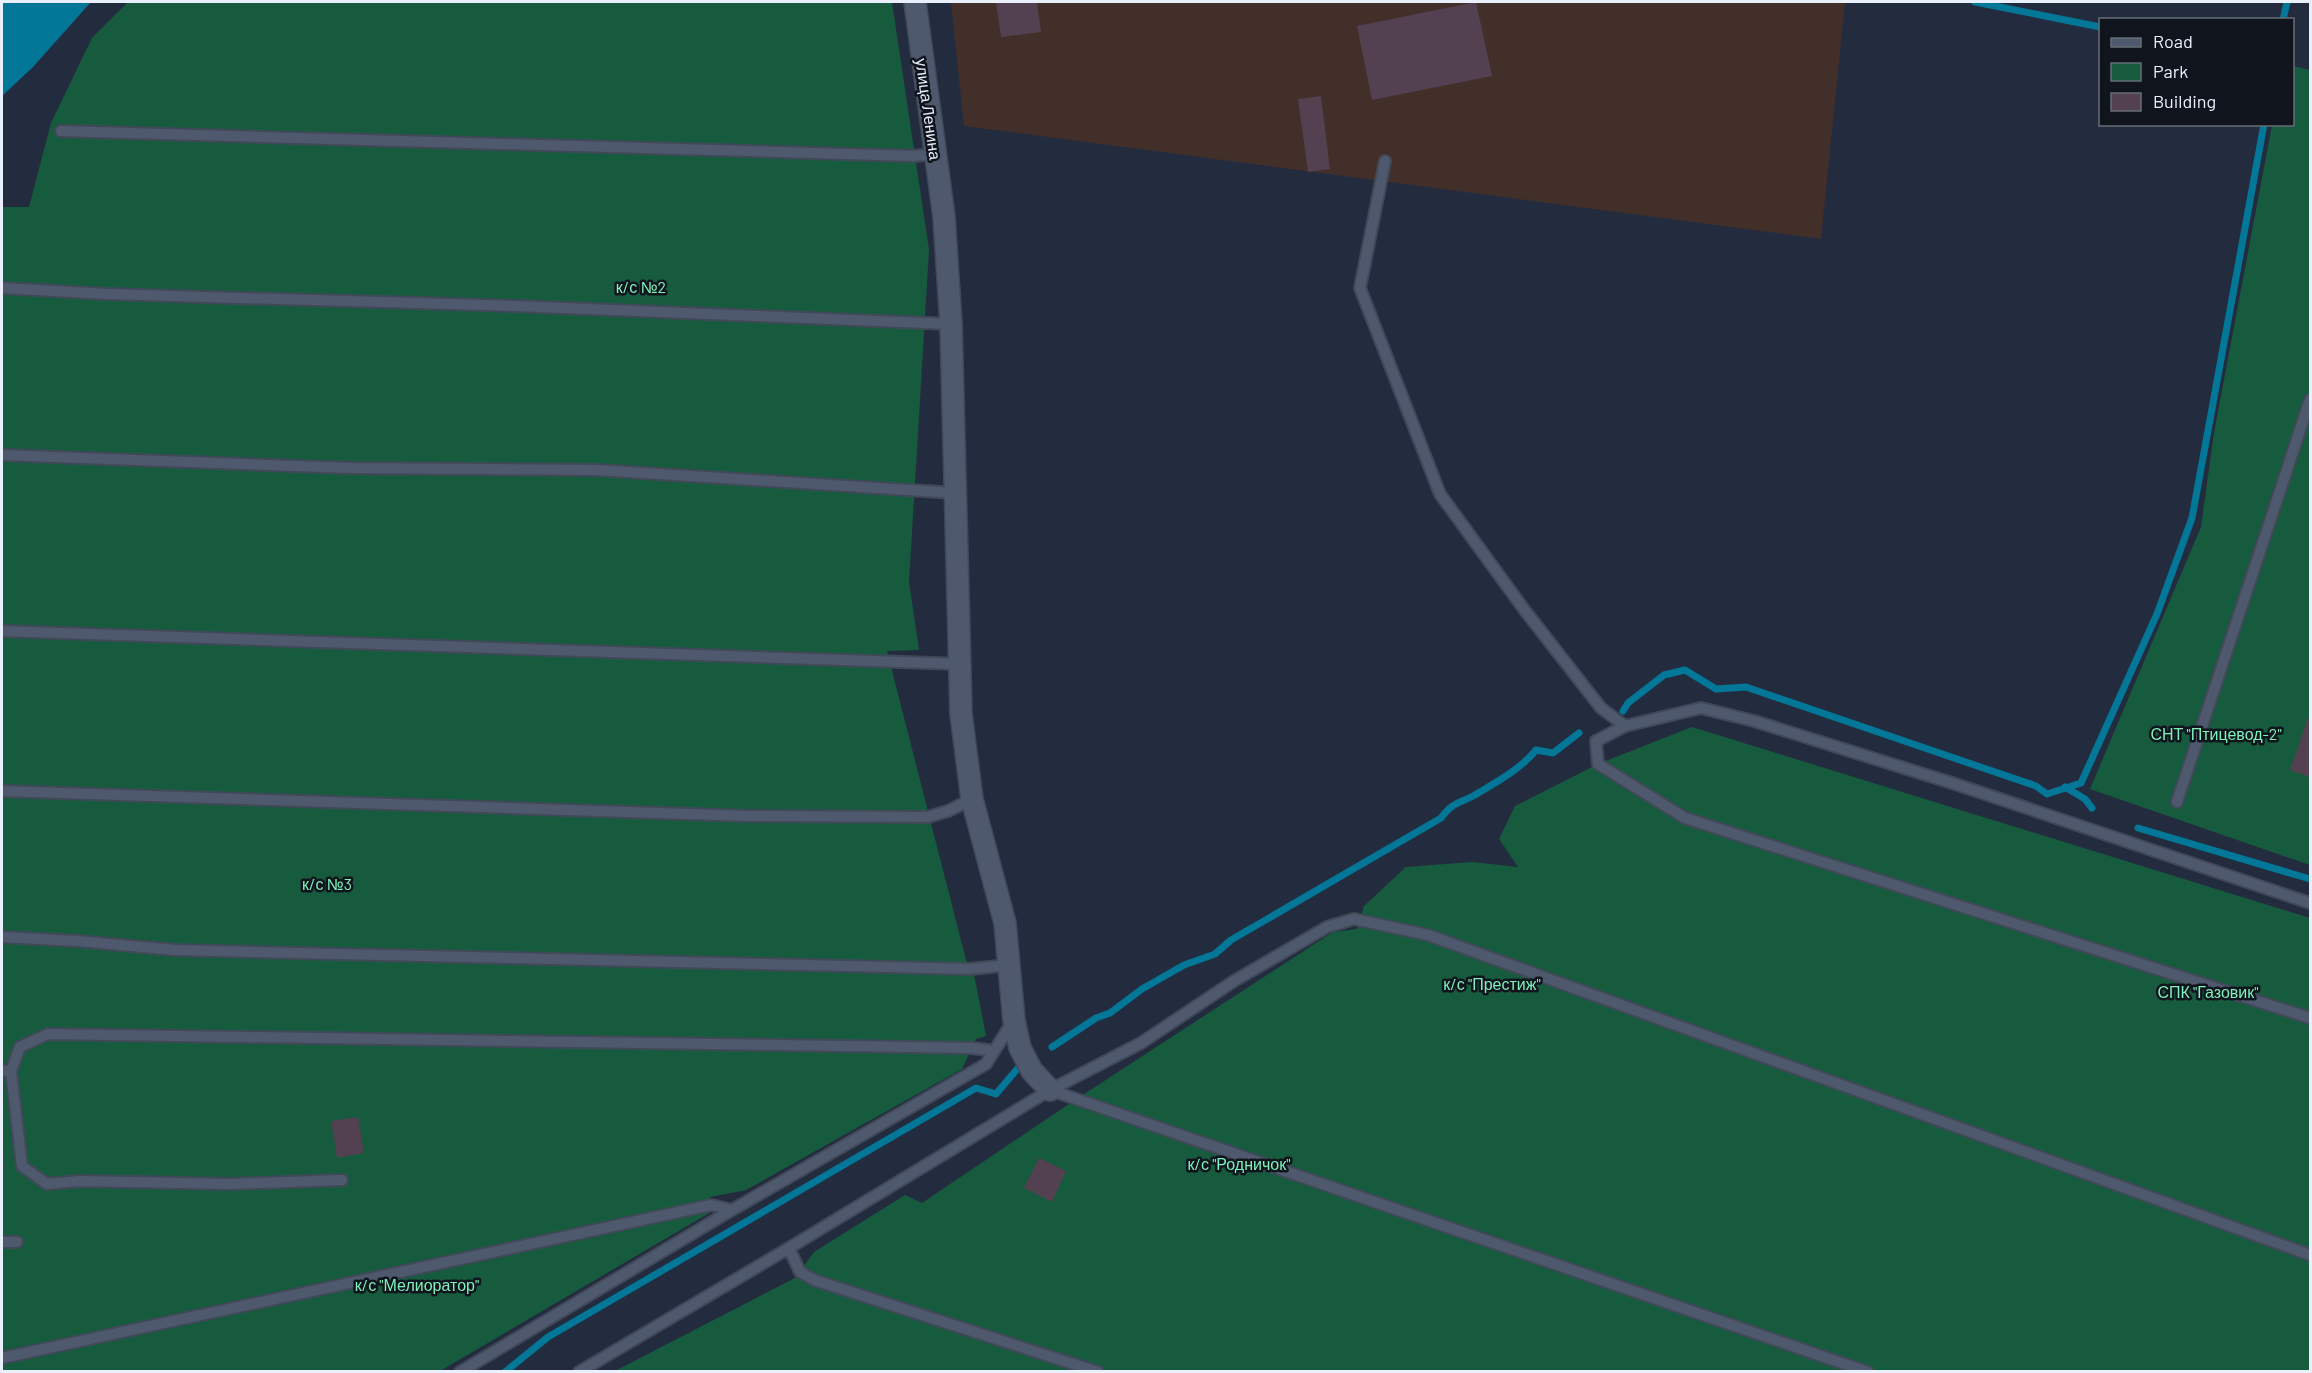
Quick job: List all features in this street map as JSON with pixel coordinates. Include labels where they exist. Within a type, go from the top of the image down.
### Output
[{"type":"street","name":"улица Ленина","points":[[915,2],[944,217],[951,324],[961,714],[972,800],[1005,924],[1014,1020],[1020,1048],[1032,1071],[1050,1090]]},
{"type":"lane","points":[[61,131],[902,156],[935,154]]},
{"type":"lane","points":[[1385,161],[1360,288],[1440,494],[1523,608],[1601,708],[1624,726]]},
{"type":"lane","points":[[2,288],[107,294],[515,306],[951,324]]},
{"type":"lane","points":[[2177,802],[2310,400]]},
{"type":"lane","points":[[2,454],[351,468],[597,470],[955,493]]},
{"type":"lane","points":[[2,631],[960,664]]},
{"type":"lane","points":[[2310,903],[1952,783],[1701,708],[1624,726],[1596,741],[1598,764],[1686,818],[2310,1018]]},
{"type":"lane","points":[[2,790],[748,816],[928,817],[972,800]]},
{"type":"lane","points":[[579,1371],[789,1248],[1050,1090],[1141,1043],[1234,981],[1327,927],[1354,919],[1428,935],[2310,1255]]},
{"type":"lane","points":[[2,938],[77,941],[175,950],[970,969],[1009,965]]},
{"type":"lane","points":[[460,1371],[732,1210],[986,1064],[1014,1020]]},
{"type":"lane","points":[[342,1180],[230,1184],[79,1180],[47,1184],[22,1166],[6,1071],[20,1047],[48,1034],[948,1047],[994,1051]]},
{"type":"lane","points":[[1050,1090],[1868,1371]]},
{"type":"lane","points":[[2,1358],[711,1205],[732,1210]]},
{"type":"lane","points":[[2,1242],[17,1242]]},
{"type":"lane","points":[[789,1248],[800,1272],[814,1280],[1098,1371]]},
{"type":"shaded area","points":[[951,2],[1845,2],[1821,239],[964,126]]},
{"type":"green space","points":[[128,2],[892,2],[929,250],[909,582],[919,650],[887,651],[966,960],[975,979],[986,1036],[976,1039],[962,1069],[746,1190],[710,1197],[711,1212],[440,1371],[2,1372],[2,207],[29,207],[51,123],[92,38]]},
{"type":"green space","name":"СНТ \"Птицевод-2\"","points":[[2294,66],[2310,70],[2310,865],[2090,789],[2201,527],[2214,433],[2272,126],[2294,126]]},
{"type":"green space","points":[[1692,727],[2310,918],[2310,1371],[613,1372],[795,1278],[814,1252],[905,1195],[922,1203],[1333,932],[1357,929],[1364,906],[1406,867],[1472,862],[1518,867],[1499,839],[1515,806],[1598,764]]},
{"type":"water","points":[[2,2],[91,2],[32,68],[2,96]]},
{"type":"building","points":[[996,2],[1037,2],[1041,32],[1001,37]]},
{"type":"building","points":[[1476,2],[1492,76],[1372,100],[1357,26]]},
{"type":"building","points":[[1321,96],[1330,169],[1308,172],[1298,99]]},
{"type":"building","points":[[2308,718],[2310,719],[2310,777],[2290,770]]},
{"type":"building","points":[[358,1117],[364,1153],[337,1158],[331,1121]]},
{"type":"building","points":[[1039,1158],[1066,1171],[1052,1202],[1024,1188]]},
{"type":"waterway","points":[[1975,2],[2099,27]]},
{"type":"waterway","points":[[2283,18],[2287,2]]},
{"type":"waterway","points":[[1623,711],[1628,703],[1664,675],[1685,670],[1716,689],[1746,687],[2036,786],[2047,794],[2081,783],[2157,614],[2192,518],[2264,126]]},
{"type":"waterway","points":[[1052,1047],[1096,1018],[1110,1013],[1142,989],[1184,965],[1215,954],[1231,940],[1441,818],[1453,806],[1516,769],[1536,750],[1553,753],[1579,733]]},
{"type":"waterway","points":[[2065,787],[2085,799],[2092,808]]},
{"type":"waterway","points":[[2138,828],[2310,879]]},
{"type":"waterway","points":[[505,1372],[548,1337],[976,1088],[996,1094],[1018,1068]]},
{"type":"park label","name":"к/с №2","points":[[641,286]]},
{"type":"park label","name":"к/с №3","points":[[327,883]]},
{"type":"park label","name":"к/с \"Престиж\"","points":[[1492,983]]},
{"type":"park label","name":"СПК \"Газовик\"","points":[[2208,991]]},
{"type":"park label","name":"к/с \"Родничок\"","points":[[1239,1163]]},
{"type":"park label","name":"к/с \"Мелиоратор\"","points":[[417,1284]]}]
